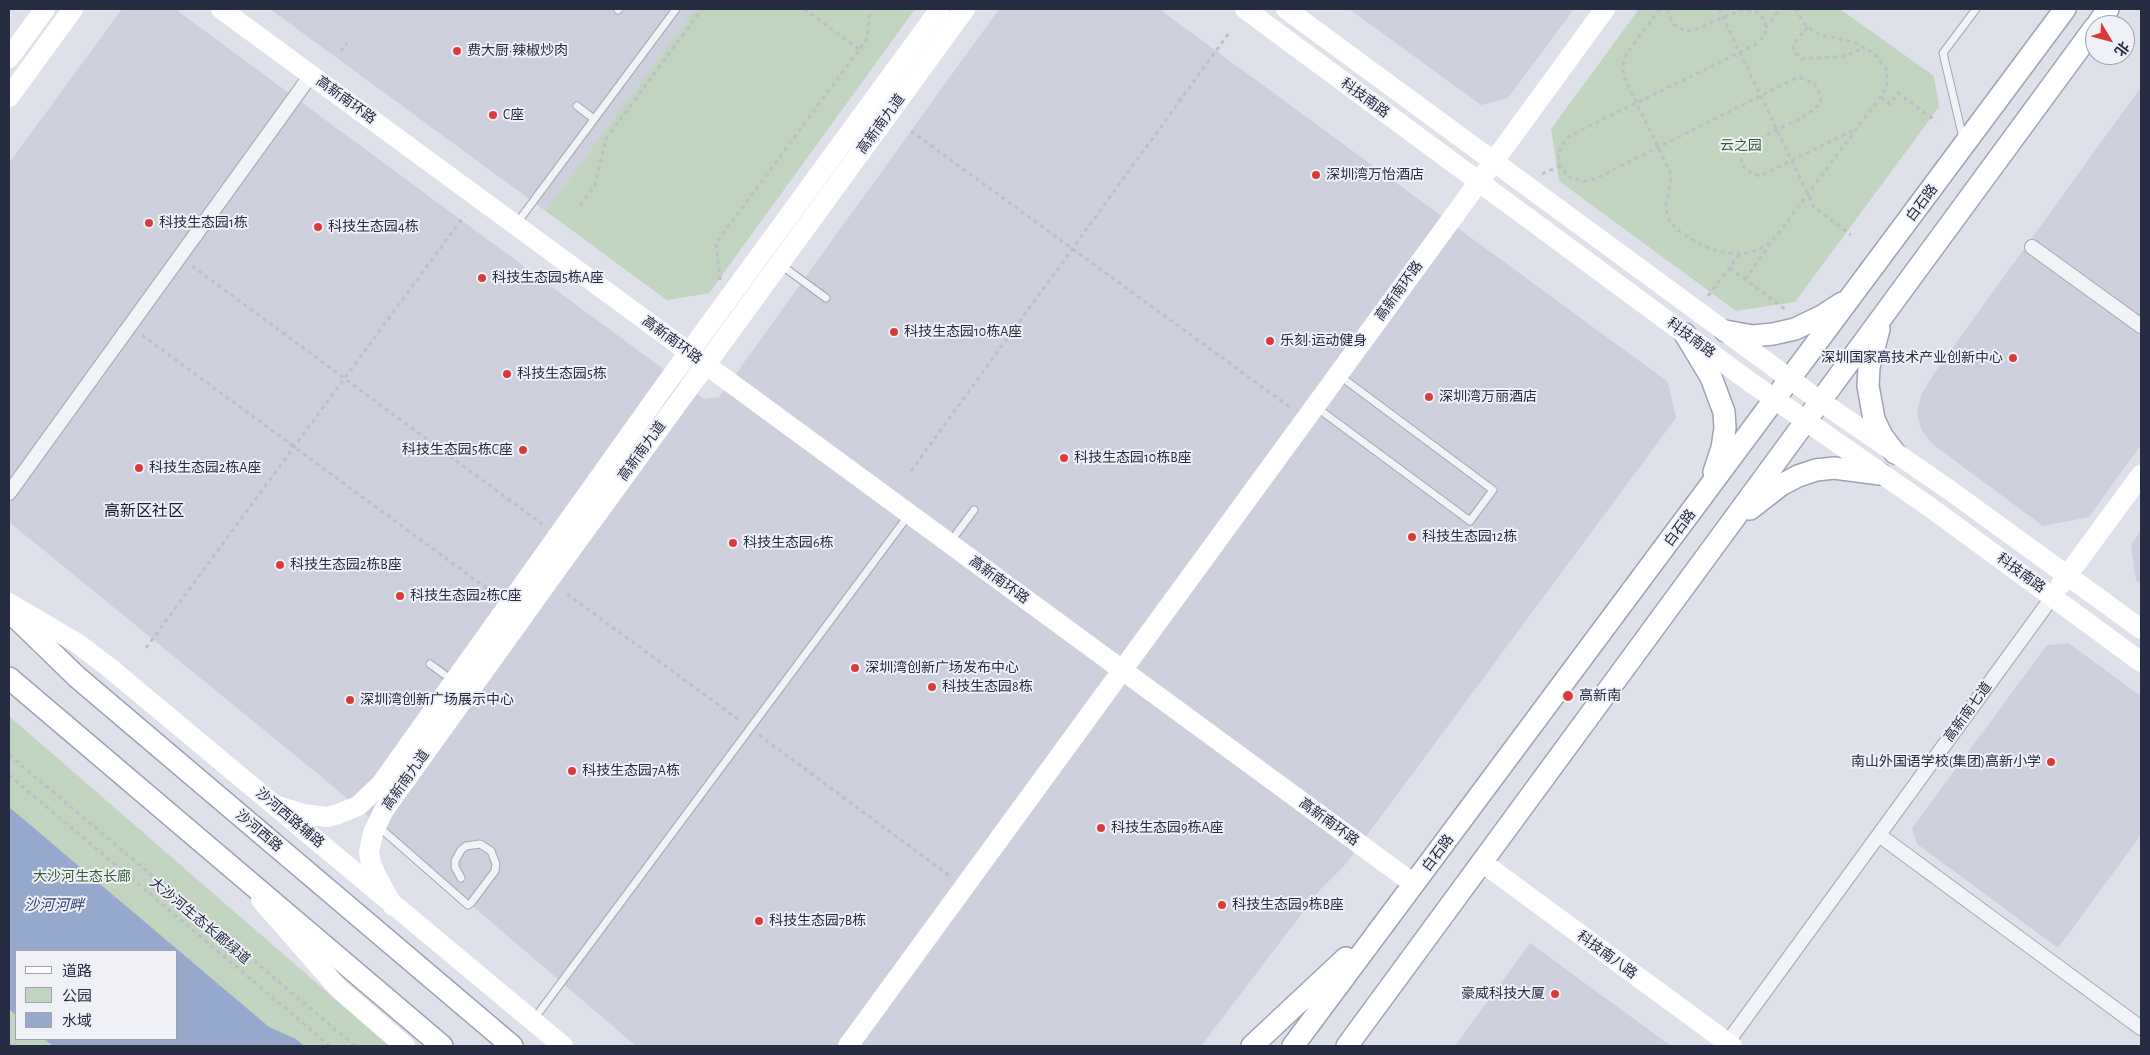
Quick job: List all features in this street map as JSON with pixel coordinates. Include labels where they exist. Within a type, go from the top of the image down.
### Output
[{"type":"main road","name":"白石路","points":[[1293,1046],[2065,9]]},
{"type":"main road","points":[[1348,1045],[2085,41]]},
{"type":"main road","points":[[1725,331],[1753,336],[1795,329],[1822,316],[1854,294]]},
{"type":"main road","points":[[1884,315],[1869,367],[1868,386],[1874,418],[1882,436],[1894,454]]},
{"type":"main road","points":[[1684,334],[1710,377],[1724,412],[1725,428],[1722,448],[1710,486]]},
{"type":"main road","points":[[1721,537],[1774,490],[1798,476],[1816,470],[1834,468],[1880,474]]},
{"type":"main road","name":"沙河西路","points":[[9,611],[77,677],[512,1046]]},
{"type":"main road","points":[[9,678],[442,1046]]},
{"type":"main road","points":[[1252,1046],[1384,922]]},
{"type":"street","points":[[9,58],[45,9]]},
{"type":"street","points":[[9,97],[73,9]]},
{"type":"street","name":"高新南环路","points":[[221,9],[1414,884]]},
{"type":"street","name":"高新南九道","points":[[393,906],[371,864],[369,852],[377,825],[394,795],[940,9]]},
{"type":"street","name":"高新南九道","points":[[275,805],[304,814],[327,816],[338,814],[358,806],[381,784],[454,682],[697,359],[779,263],[965,9]]},
{"type":"street","name":"科技南路","points":[[1245,9],[1684,334],[1805,422],[2053,596],[2141,662]]},
{"type":"street","name":"科技南路","points":[[1286,9],[1820,401],[1894,454],[1948,489],[2141,630]]},
{"type":"street","name":"高新南环路","points":[[1123,671],[1605,9]]},
{"type":"street","points":[[9,493],[311,74]]},
{"type":"street","points":[[2032,247],[2141,326]]},
{"type":"street","name":"高新南七道","points":[[1728,1045],[2141,475]]},
{"type":"street","name":"沙河西路辅路","points":[[9,603],[77,643],[93,655],[563,1046]]},
{"type":"street","points":[[848,1046],[1123,671]]},
{"type":"street","points":[[1879,835],[2141,1028]]},
{"type":"street","points":[[220,857],[339,989],[404,1046]]},
{"type":"street","name":"科技南八路","points":[[1483,863],[1728,1045]]},
{"type":"lane","points":[[516,225],[676,9]]},
{"type":"lane","points":[[1965,145],[1943,53],[1976,9]]},
{"type":"lane","points":[[577,106],[594,119]]},
{"type":"lane","points":[[779,263],[826,298]]},
{"type":"lane","points":[[1315,406],[1470,521],[1493,490],[1338,375]]},
{"type":"lane","points":[[949,543],[974,510]]},
{"type":"lane","points":[[532,1021],[909,515]]},
{"type":"lane","points":[[430,664],[454,682]]},
{"type":"lane","points":[[377,825],[468,905],[495,871],[495,857],[491,851],[480,844],[472,844],[461,850],[455,861],[455,867],[461,878]]},
{"type":"path","points":[[580,205],[595,185],[606,139],[702,9]]},
{"type":"path","points":[[804,9],[859,49]]},
{"type":"path","points":[[721,285],[716,243],[867,39],[870,9]]},
{"type":"path","points":[[1660,9],[1624,59],[1624,77],[1670,172],[1671,179],[1666,205],[1667,215],[1680,232],[1703,246],[1721,252],[1740,254],[1756,251],[1767,245],[1777,235]]},
{"type":"path","points":[[1668,9],[1672,23],[1683,30],[1698,30],[1742,10],[1755,11],[1761,15],[1765,21],[1766,29]]},
{"type":"path","points":[[1719,9],[1814,207],[1851,235]]},
{"type":"path","points":[[1779,9],[1766,29],[1761,41],[1571,135],[1559,151],[1560,166],[1570,178],[1584,181],[1595,179],[1794,79],[1802,78],[1815,84],[1819,89],[1820,104],[1814,111],[1749,144],[1741,157],[1742,164],[1753,174],[1759,176],[1856,129]]},
{"type":"path","points":[[1745,279],[1887,88],[1887,70],[1882,61],[1865,47],[1842,38],[1824,36],[1813,31],[1808,27],[1796,9]]},
{"type":"path","points":[[1808,27],[1793,47],[1794,52],[1802,58],[1846,56],[1865,47]]},
{"type":"path","points":[[911,471],[1229,34]]},
{"type":"path","points":[[342,51],[347,43]]},
{"type":"path","points":[[1881,97],[1890,104],[1898,93],[1936,121]]},
{"type":"path","points":[[911,131],[1290,408]]},
{"type":"path","points":[[1542,174],[1560,166]]},
{"type":"path","points":[[146,648],[464,216]]},
{"type":"path","points":[[1708,296],[1740,254]]},
{"type":"path","points":[[179,256],[542,524]]},
{"type":"path","points":[[1730,268],[1786,310]]},
{"type":"path","points":[[129,326],[493,593]]},
{"type":"path","points":[[9,755],[355,1046]]},
{"type":"path","name":"大沙河生态长廊绿道","points":[[9,775],[330,1046]]},
{"type":"shaded area","points":[[122,9],[175,9],[704,399],[719,397],[999,9],[1159,9],[1668,382],[1676,418],[1345,865],[1319,891],[1201,1046],[636,1046],[329,783],[9,522],[9,163]]},
{"type":"shaded area","points":[[270,9],[915,9],[709,293],[667,300]]},
{"type":"shaded area","points":[[1349,9],[1574,9],[1508,98],[1481,105]]},
{"type":"shaded area","points":[[2141,87],[2141,445],[2089,517],[2043,526],[1931,443],[1921,429],[1917,413],[1921,395],[1935,372]]},
{"type":"shaded area","points":[[2141,530],[2141,584],[2136,581],[2131,545]]},
{"type":"shaded area","name":"南山外国语学校(集团)高新小学","points":[[2068,643],[2141,696],[2141,835],[2058,948],[1917,844],[1912,828],[2047,645]]},
{"type":"shaded area","name":"豪威科技大厦","points":[[1530,943],[1671,1046],[1455,1046]]},
{"type":"green space","points":[[695,9],[915,9],[709,293],[667,300],[546,211]]},
{"type":"green space","name":"云之园","points":[[1639,9],[1840,9],[1934,76],[1939,107],[1795,302],[1736,311],[1559,181],[1551,129]]},
{"type":"green space","name":"大沙河生态长廊","points":[[9,716],[389,1046],[9,1046]]},
{"type":"water","name":"沙河河畔","points":[[9,807],[178,950],[15,950],[15,1014],[9,1009]]},
{"type":"water","name":"沙河河畔","points":[[178,950],[269,1027],[296,1039],[304,1046],[53,1046],[45,1040],[178,1040]]},
{"type":"place","name":"费大厨·辣椒炒肉","points":[[457,51]]},
{"type":"place","name":"C座","points":[[493,115]]},
{"type":"place","name":"深圳湾万怡酒店","points":[[1316,175]]},
{"type":"place","name":"科技生态园1栋","points":[[149,223]]},
{"type":"place","name":"科技生态园4栋","points":[[318,227]]},
{"type":"place","name":"科技生态园5栋A座","points":[[482,278]]},
{"type":"place","name":"科技生态园10栋A座","points":[[894,332]]},
{"type":"place","name":"乐刻·运动健身","points":[[1270,341]]},
{"type":"place","name":"深圳国家高技术产业创新中心","points":[[2013,358]]},
{"type":"place","name":"科技生态园5栋","points":[[507,374]]},
{"type":"place","name":"深圳湾万丽酒店","points":[[1429,397]]},
{"type":"place","name":"科技生态园5栋C座","points":[[523,450]]},
{"type":"place","name":"科技生态园10栋B座","points":[[1064,458]]},
{"type":"place","name":"科技生态园2栋A座","points":[[139,468]]},
{"type":"place","name":"科技生态园12栋","points":[[1412,537]]},
{"type":"place","name":"科技生态园6栋","points":[[733,543]]},
{"type":"place","name":"科技生态园2栋B座","points":[[280,565]]},
{"type":"place","name":"科技生态园2栋C座","points":[[400,596]]},
{"type":"place","name":"深圳湾创新广场发布中心","points":[[855,668]]},
{"type":"place","name":"科技生态园8栋","points":[[932,687]]},
{"type":"place","name":"高新南","points":[[1568,696]]},
{"type":"place","name":"深圳湾创新广场展示中心","points":[[350,700]]},
{"type":"place","name":"南山外国语学校(集团)高新小学","points":[[2051,762]]},
{"type":"place","name":"科技生态园7A栋","points":[[572,771]]},
{"type":"place","name":"科技生态园9栋A座","points":[[1101,828]]},
{"type":"place","name":"科技生态园9栋B座","points":[[1222,905]]},
{"type":"place","name":"科技生态园7B栋","points":[[759,921]]},
{"type":"place","name":"豪威科技大厦","points":[[1555,994]]},
{"type":"district","name":"高新区社区","points":[[144,511]]}]
